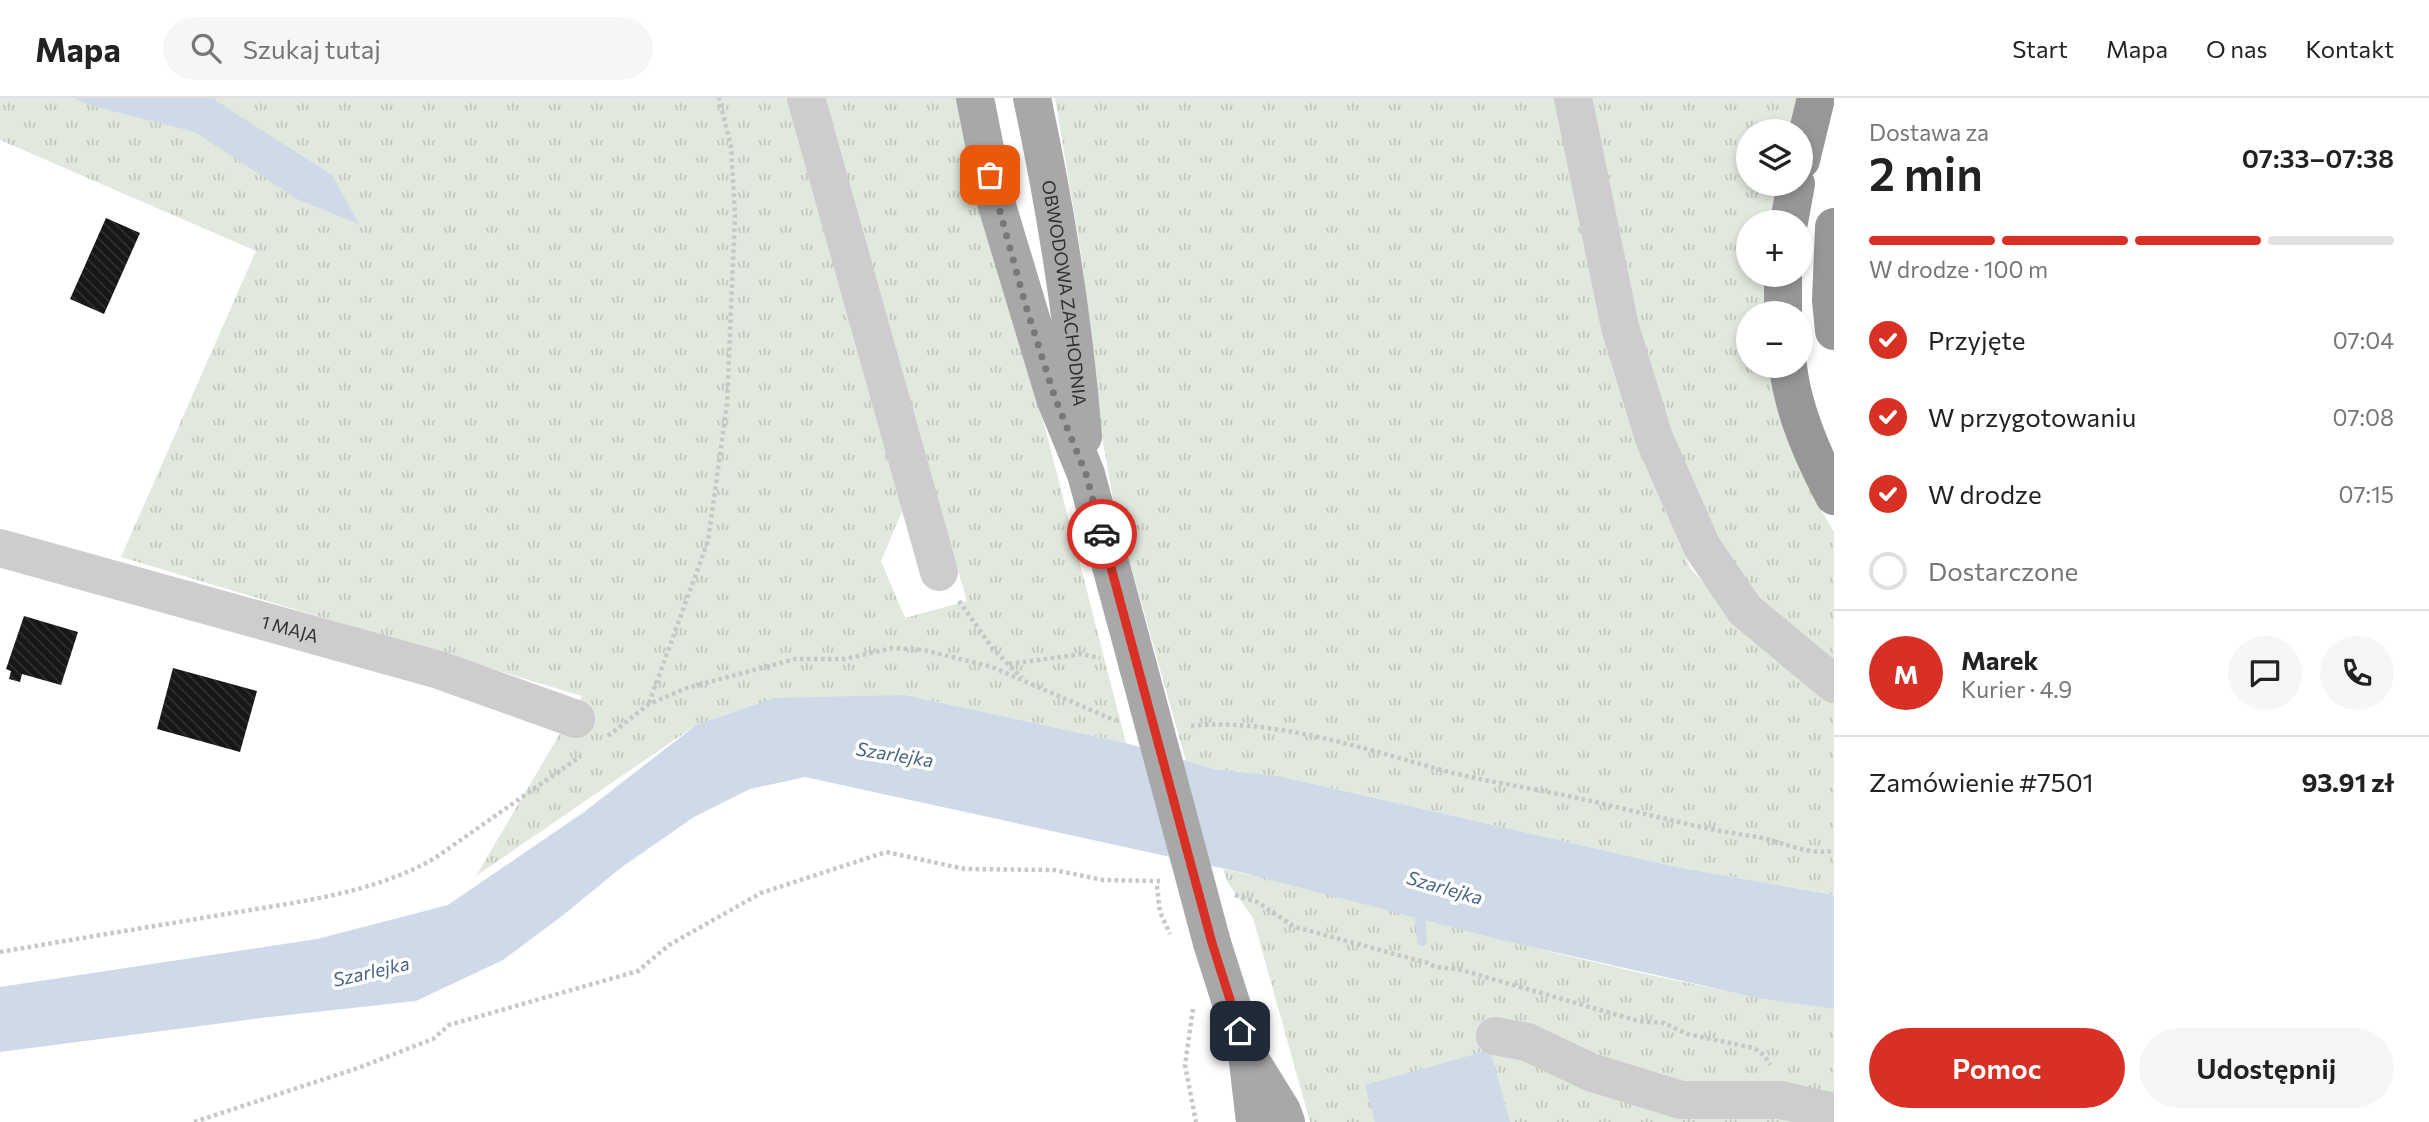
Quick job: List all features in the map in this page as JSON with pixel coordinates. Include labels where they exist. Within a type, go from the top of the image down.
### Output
[{"type":"highway","points":[[1811,119],[1816,98]]},
{"type":"highway","points":[[1834,228],[1831,300],[1834,331]]},
{"type":"highway","points":[[1791,378],[1809,443],[1834,496]]},
{"type":"main road","name":"OBWODOWA ZACHODNIA","points":[[975,98],[995,199],[1025,303],[1055,398],[1086,474]]},
{"type":"main road","name":"OBWODOWA ZACHODNIA","points":[[1032,98],[1049,178],[1077,362],[1086,474]]},
{"type":"main road","points":[[1086,474],[1122,663],[1196,940],[1247,1053],[1286,1122]]},
{"type":"main road","points":[[1247,1053],[1255,1122]]},
{"type":"street","points":[[806,98],[939,572]]},
{"type":"street","points":[[1573,98],[1620,327],[1654,438],[1702,547],[1745,610],[1834,684]]},
{"type":"street","name":"1 MAJA","points":[[0,548],[439,670],[590,736]]},
{"type":"street","points":[[1495,1036],[1527,1042],[1590,1072],[1681,1100],[1781,1100],[1834,1112]]},
{"type":"path","points":[[649,704],[708,541],[727,404],[735,215],[731,146],[719,98]]},
{"type":"path","points":[[939,572],[993,649],[1025,681]]},
{"type":"path","points":[[0,952],[273,906],[366,887],[411,872],[446,850],[590,736],[649,704],[687,688],[795,659],[845,659],[892,648],[924,650],[992,667],[1113,720],[1127,723]]},
{"type":"path","points":[[1008,664],[1082,653],[1122,663]]},
{"type":"path","points":[[1179,728],[1215,723],[1272,729],[1366,748],[1495,783],[1584,799],[1711,831],[1763,838],[1802,851],[1834,851]]},
{"type":"path","points":[[194,1122],[370,1063],[433,1039],[449,1025],[638,971],[669,945],[761,893],[886,852],[965,869],[1055,870],[1103,880],[1166,880]]},
{"type":"path","points":[[1156,881],[1160,912],[1170,935],[1196,940]]},
{"type":"path","points":[[1234,894],[1257,902],[1295,928],[1429,963],[1435,967],[1458,969],[1639,1020],[1664,1023],[1687,1034],[1754,1048],[1765,1056],[1781,1100]]},
{"type":"path","points":[[1194,1002],[1185,1065],[1196,1122]]},
{"type":"green space","points":[[0,98],[789,98],[908,497],[881,561],[905,618],[967,601],[817,98],[956,98],[1010,291],[1126,743],[906,695],[696,725],[476,876],[582,696],[121,557],[256,251],[0,140]]},
{"type":"green space","points":[[1055,98],[1562,98],[1643,458],[1690,568],[1742,625],[1834,699],[1834,895],[1677,867],[1279,776],[1214,769],[1186,761],[1115,510],[1094,392],[1082,260]]},
{"type":"green space","points":[[1591,98],[1800,98],[1794,119],[1736,119],[1736,196],[1775,196],[1774,210],[1736,210],[1736,287],[1765,287],[1764,301],[1736,301],[1736,378],[1774,378],[1809,489],[1834,532],[1834,671],[1762,607],[1710,527],[1627,318]]},
{"type":"green space","points":[[1223,869],[1625,970],[1834,1009],[1834,1122],[1310,1122],[1253,918],[1228,883]]},
{"type":"water","points":[[75,98],[215,98],[332,175],[359,224],[297,199],[195,132],[89,105]]},
{"type":"water","name":"Szarlejka","points":[[906,695],[1126,743],[1214,769],[1279,776],[1677,867],[1834,895],[1834,1009],[1758,998],[1505,941],[1244,873],[805,777],[750,789],[694,817],[622,867],[503,960],[416,1001],[0,1052],[0,987],[317,939],[448,905],[584,812],[696,725],[775,698]]},
{"type":"water","points":[[1490,1050],[1510,1122],[1375,1122],[1365,1085]]},
{"type":"building","points":[[106,218],[140,233],[104,314],[70,299]]},
{"type":"building","points":[[24,616],[78,632],[61,685],[22,674],[20,682],[9,679],[11,671],[6,669]]},
{"type":"building","points":[[173,668],[257,691],[240,752],[157,729]]},
{"type":"waterway","points":[[1419,906],[1422,941]]},
{"type":"way so far","points":[[990,175],[1025,303],[1055,398],[1086,474],[1102,534]]},
{"type":"route","points":[[1102,534],[1212,943],[1240,1031]]}]
